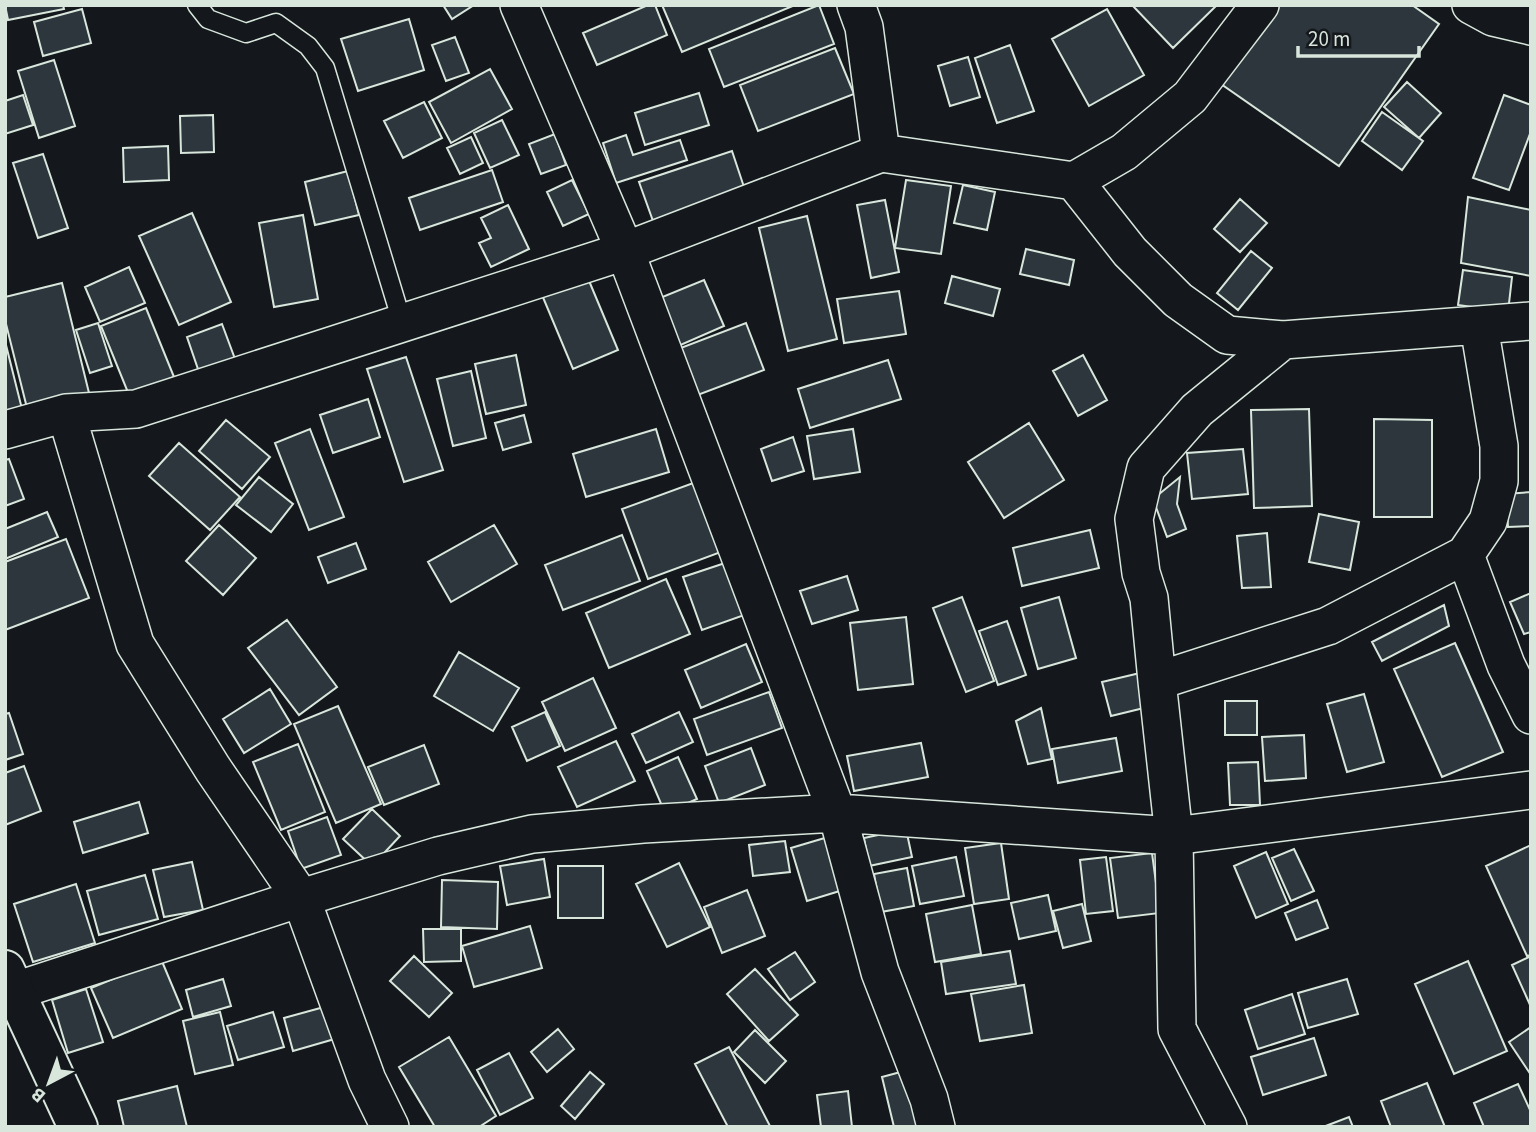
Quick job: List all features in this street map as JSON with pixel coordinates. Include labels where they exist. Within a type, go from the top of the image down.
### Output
[{"type":"street","points":[[519,5],[625,251],[836,813],[880,972],[929,1098],[936,1127]]},
{"type":"street","points":[[856,5],[864,27],[881,153]]},
{"type":"street","points":[[5,430],[66,413],[135,409],[625,251],[881,153],[1074,180],[1124,152],[1190,97],[1260,5]]},
{"type":"street","points":[[1471,5],[1493,17],[1531,26]]},
{"type":"street","points":[[1074,180],[1130,252],[1178,300],[1227,335],[1283,341],[1531,321]]},
{"type":"street","points":[[1157,681],[1328,626],[1465,555],[1489,521],[1499,481],[1499,446],[1479,326]]},
{"type":"street","points":[[1228,1127],[1177,1029],[1174,836],[1149,598],[1141,573],[1134,519],[1146,468],[1197,410],[1283,341]]},
{"type":"street","points":[[66,413],[135,645],[213,769],[301,898],[367,1080],[390,1127]]},
{"type":"street","points":[[1465,555],[1506,665],[1531,715]]},
{"type":"street","points":[[78,1127],[9,986],[439,856],[532,834],[643,824],[836,813],[1174,836],[1531,790]]},
{"type":"lane","points":[[197,5],[208,19],[246,33],[276,23],[308,46],[325,68],[402,322]]},
{"type":"building","points":[[5,5],[63,5],[64,9],[8,20]]},
{"type":"building","points":[[443,5],[474,5],[452,19]]},
{"type":"building","points":[[648,5],[655,5],[667,35],[597,65],[583,33]]},
{"type":"building","points":[[662,5],[795,5],[682,52]]},
{"type":"building","points":[[819,5],[834,44],[724,87],[709,49]]},
{"type":"building","points":[[1132,5],[1217,5],[1173,48]]},
{"type":"building","points":[[1276,5],[1412,5],[1439,24],[1339,166],[1221,84]]},
{"type":"building","points":[[82,9],[91,43],[43,56],[34,22]]},
{"type":"building","points":[[1107,9],[1144,75],[1089,106],[1052,39]]},
{"type":"building","points":[[409,19],[424,70],[358,91],[341,39]]},
{"type":"building","points":[[455,37],[469,73],[446,81],[432,45]]},
{"type":"building","points":[[1010,45],[1034,111],[997,123],[975,58]]},
{"type":"building","points":[[835,48],[854,94],[758,131],[740,85]]},
{"type":"building","points":[[968,57],[980,97],[950,106],[938,66]]},
{"type":"building","points":[[54,60],[75,126],[39,138],[18,71]]},
{"type":"building","points":[[490,69],[512,109],[451,143],[429,102]]},
{"type":"building","points":[[1407,82],[1441,113],[1419,138],[1384,107]]},
{"type":"building","points":[[699,93],[709,125],[645,145],[635,113]]},
{"type":"building","points":[[23,95],[33,125],[5,134],[5,101]]},
{"type":"building","points":[[1504,95],[1531,105],[1531,131],[1509,190],[1473,178]]},
{"type":"building","points":[[424,102],[442,138],[403,158],[384,121]]},
{"type":"building","points":[[1382,112],[1423,141],[1402,170],[1362,141]]},
{"type":"building","points":[[213,115],[214,152],[181,153],[180,116]]},
{"type":"building","points":[[502,120],[519,155],[490,168],[474,133]]},
{"type":"building","points":[[555,134],[566,165],[541,174],[529,144]]},
{"type":"building","points":[[626,135],[633,155],[680,140],[687,160],[616,183],[603,143]]},
{"type":"building","points":[[471,137],[483,163],[460,174],[447,148]]},
{"type":"building","points":[[168,146],[169,180],[124,182],[123,148]]},
{"type":"building","points":[[732,151],[745,190],[653,221],[639,182]]},
{"type":"building","points":[[43,154],[68,228],[38,238],[13,163]]},
{"type":"building","points":[[492,170],[503,202],[420,230],[409,198]]},
{"type":"building","points":[[348,171],[359,215],[315,225],[305,182]]},
{"type":"building","points":[[572,180],[589,214],[563,226],[547,192]]},
{"type":"building","points":[[906,180],[951,186],[941,254],[895,248]]},
{"type":"building","points":[[963,185],[995,192],[987,230],[954,223]]},
{"type":"building","points":[[1468,197],[1531,210],[1531,276],[1461,263]]},
{"type":"building","points":[[1240,199],[1267,223],[1240,252],[1214,229]]},
{"type":"building","points":[[885,200],[899,272],[871,278],[857,205]]},
{"type":"building","points":[[508,205],[529,249],[491,267],[479,243],[491,238],[481,218]]},
{"type":"building","points":[[192,213],[231,302],[179,325],[139,236]]},
{"type":"building","points":[[303,215],[318,299],[274,307],[259,223]]},
{"type":"building","points":[[807,216],[837,339],[788,351],[759,228]]},
{"type":"building","points":[[1026,249],[1074,260],[1069,285],[1020,274]]},
{"type":"building","points":[[1251,251],[1272,268],[1238,310],[1217,293]]},
{"type":"building","points":[[129,267],[145,303],[100,322],[85,287]]},
{"type":"building","points":[[1463,270],[1512,277],[1508,312],[1458,305]]},
{"type":"building","points":[[587,276],[618,350],[573,369],[542,295]]},
{"type":"building","points":[[952,276],[1000,289],[993,316],[945,303]]},
{"type":"building","points":[[704,280],[724,326],[676,347],[655,300]]},
{"type":"building","points":[[62,283],[90,397],[28,412],[5,320],[5,297]]},
{"type":"building","points":[[899,291],[906,334],[844,343],[837,299]]},
{"type":"building","points":[[146,308],[174,377],[129,395],[101,326]]},
{"type":"building","points":[[98,323],[112,366],[90,373],[76,330]]},
{"type":"building","points":[[746,323],[764,370],[695,396],[678,349]]},
{"type":"building","points":[[222,324],[235,359],[199,372],[187,337]]},
{"type":"building","points":[[5,341],[23,413],[5,418]]},
{"type":"building","points":[[516,355],[526,405],[486,414],[475,364]]},
{"type":"building","points":[[1083,355],[1107,400],[1078,416],[1053,371]]},
{"type":"building","points":[[406,357],[443,470],[404,482],[367,369]]},
{"type":"building","points":[[888,360],[901,399],[810,428],[798,389]]},
{"type":"building","points":[[471,371],[486,438],[453,446],[437,379]]},
{"type":"building","points":[[368,399],[380,437],[333,453],[320,415]]},
{"type":"building","points":[[1309,409],[1312,506],[1254,508],[1251,410]]},
{"type":"building","points":[[524,415],[531,442],[503,450],[495,423]]},
{"type":"building","points":[[1374,419],[1432,420],[1432,517],[1374,517]]},
{"type":"building","points":[[226,420],[270,457],[242,489],[199,451]]},
{"type":"building","points":[[1029,423],[1064,480],[1004,518],[968,462]]},
{"type":"building","points":[[310,429],[344,517],[309,530],[275,443]]},
{"type":"building","points":[[656,429],[669,472],[586,497],[573,454]]},
{"type":"building","points":[[853,429],[860,472],[814,479],[807,436]]},
{"type":"building","points":[[793,437],[804,471],[772,481],[761,449]]},
{"type":"building","points":[[179,443],[240,497],[210,530],[149,476]]},
{"type":"building","points":[[1243,449],[1248,494],[1192,499],[1187,453]]},
{"type":"building","points":[[9,459],[24,499],[5,506],[5,460]]},
{"type":"building","points":[[259,477],[293,504],[271,532],[236,505]]},
{"type":"building","points":[[1180,477],[1177,504],[1186,529],[1167,537],[1153,499]]},
{"type":"building","points":[[696,482],[721,552],[648,579],[622,509]]},
{"type":"building","points":[[1531,492],[1531,526],[1508,527],[1506,494]]},
{"type":"building","points":[[47,512],[58,537],[5,559],[5,529]]},
{"type":"building","points":[[1319,514],[1359,522],[1350,570],[1309,562]]},
{"type":"building","points":[[219,525],[256,558],[223,595],[186,561]]},
{"type":"building","points":[[494,525],[517,564],[451,602],[428,562]]},
{"type":"building","points":[[1090,530],[1099,568],[1022,586],[1013,548]]},
{"type":"building","points":[[1267,533],[1271,587],[1242,588],[1237,536]]},
{"type":"building","points":[[622,535],[640,581],[563,610],[545,565]]},
{"type":"building","points":[[66,539],[89,598],[5,630],[5,562]]},
{"type":"building","points":[[356,543],[366,569],[328,583],[318,557]]},
{"type":"building","points":[[734,560],[753,612],[702,630],[683,577]]},
{"type":"building","points":[[847,576],[858,610],[812,624],[800,591]]},
{"type":"building","points":[[666,579],[690,634],[609,668],[586,613]]},
{"type":"building","points":[[1531,593],[1531,632],[1524,634],[1510,602]]},
{"type":"building","points":[[962,597],[994,681],[966,692],[933,608]]},
{"type":"building","points":[[1059,597],[1076,658],[1038,669],[1021,608]]},
{"type":"building","points":[[1444,605],[1449,626],[1382,661],[1372,642]]},
{"type":"building","points":[[906,617],[913,684],[858,690],[850,623]]},
{"type":"building","points":[[287,620],[337,687],[299,715],[248,648]]},
{"type":"building","points":[[1007,621],[1026,675],[998,685],[979,631]]},
{"type":"building","points":[[1455,643],[1503,752],[1442,777],[1394,669]]},
{"type":"building","points":[[746,644],[762,682],[701,708],[685,670]]},
{"type":"building","points":[[459,652],[519,688],[493,731],[434,696]]},
{"type":"building","points":[[1140,673],[1148,707],[1111,716],[1102,682]]},
{"type":"building","points":[[593,678],[616,728],[565,751],[542,702]]},
{"type":"building","points":[[270,689],[291,724],[244,753],[223,719]]},
{"type":"building","points":[[769,692],[782,728],[707,755],[694,719]]},
{"type":"building","points":[[1364,694],[1384,762],[1347,772],[1327,704]]},
{"type":"building","points":[[1225,701],[1257,701],[1257,735],[1225,735]]},
{"type":"building","points":[[338,706],[381,804],[336,823],[294,724]]},
{"type":"building","points":[[1041,708],[1052,759],[1028,764],[1016,721]]},
{"type":"building","points":[[545,712],[560,746],[527,761],[512,727]]},
{"type":"building","points":[[679,712],[693,742],[646,763],[632,734]]},
{"type":"building","points":[[9,713],[23,754],[5,760],[5,714]]},
{"type":"building","points":[[1304,735],[1306,778],[1265,781],[1262,737]]},
{"type":"building","points":[[1116,738],[1122,771],[1058,783],[1052,749]]},
{"type":"building","points":[[616,741],[635,781],[577,807],[558,767]]},
{"type":"building","points":[[921,743],[928,777],[854,791],[847,756]]},
{"type":"building","points":[[298,744],[325,812],[281,830],[253,762]]},
{"type":"building","points":[[424,745],[439,784],[384,805],[368,767]]},
{"type":"building","points":[[751,748],[765,785],[719,803],[705,766]]},
{"type":"building","points":[[678,757],[697,799],[665,813],[647,771]]},
{"type":"building","points":[[1258,762],[1260,805],[1230,805],[1228,763]]},
{"type":"building","points":[[24,766],[41,811],[5,825],[5,773]]},
{"type":"building","points":[[139,802],[148,833],[83,853],[74,822]]},
{"type":"building","points":[[372,809],[400,836],[372,866],[343,839]]},
{"type":"building","points":[[327,817],[341,855],[301,869],[288,831]]},
{"type":"building","points":[[906,829],[912,857],[869,866],[864,838]]},
{"type":"building","points":[[828,837],[843,890],[807,901],[791,848]]},
{"type":"building","points":[[785,841],[790,872],[753,876],[749,845]]},
{"type":"building","points":[[1001,843],[1009,899],[974,904],[965,848]]},
{"type":"building","points":[[1531,845],[1531,955],[1527,956],[1486,866]]},
{"type":"building","points":[[1294,849],[1314,891],[1291,901],[1272,858]]},
{"type":"building","points":[[1266,852],[1288,904],[1256,918],[1234,866]]},
{"type":"building","points":[[1152,853],[1160,913],[1118,918],[1110,858]]},
{"type":"building","points":[[956,857],[964,896],[920,904],[912,866]]},
{"type":"building","points":[[1106,857],[1113,911],[1086,914],[1080,860]]},
{"type":"building","points":[[544,859],[550,897],[507,905],[500,866]]},
{"type":"building","points":[[192,862],[203,910],[164,917],[153,870]]},
{"type":"building","points":[[679,863],[710,927],[667,947],[636,884]]},
{"type":"building","points":[[558,866],[603,866],[603,918],[558,918]]},
{"type":"building","points":[[907,868],[914,906],[881,912],[874,874]]},
{"type":"building","points":[[145,875],[158,919],[99,935],[87,891]]},
{"type":"building","points":[[442,880],[498,882],[497,929],[441,927]]},
{"type":"building","points":[[76,884],[95,943],[33,962],[14,904]]},
{"type":"building","points":[[747,890],[765,936],[722,953],[704,907]]},
{"type":"building","points":[[1048,895],[1056,931],[1019,939],[1011,903]]},
{"type":"building","points":[[1317,900],[1328,928],[1296,940],[1285,913]]},
{"type":"building","points":[[1082,904],[1091,941],[1063,948],[1053,911]]},
{"type":"building","points":[[972,905],[981,954],[935,962],[926,914]]},
{"type":"building","points":[[530,926],[542,968],[474,987],[462,946]]},
{"type":"building","points":[[423,929],[461,929],[461,961],[424,962]]},
{"type":"building","points":[[1010,951],[1016,984],[946,994],[941,962]]},
{"type":"building","points":[[795,952],[815,982],[790,1000],[768,969]]},
{"type":"building","points":[[414,956],[452,993],[429,1017],[390,981]]},
{"type":"building","points":[[1531,956],[1531,1007],[1512,965]]},
{"type":"building","points":[[161,959],[182,1009],[113,1038],[91,988]]},
{"type":"building","points":[[1468,961],[1507,1051],[1454,1074],[1415,984]]},
{"type":"building","points":[[755,969],[798,1015],[769,1041],[727,994]]},
{"type":"building","points":[[223,979],[231,1006],[193,1017],[186,990]]},
{"type":"building","points":[[1347,979],[1358,1014],[1308,1028],[1298,993]]},
{"type":"building","points":[[1024,985],[1032,1033],[980,1041],[971,994]]},
{"type":"building","points":[[86,989],[103,1042],[68,1053],[52,1000]]},
{"type":"building","points":[[1292,994],[1305,1034],[1258,1049],[1245,1010]]},
{"type":"building","points":[[335,1004],[345,1036],[293,1051],[284,1018]]},
{"type":"building","points":[[220,1012],[233,1065],[195,1074],[183,1021]]},
{"type":"building","points":[[273,1012],[284,1047],[238,1060],[227,1026]]},
{"type":"building","points":[[1531,1027],[1531,1075],[1509,1042]]},
{"type":"building","points":[[558,1029],[574,1049],[547,1072],[531,1052]]},
{"type":"building","points":[[755,1030],[786,1061],[765,1083],[734,1052]]},
{"type":"building","points":[[449,1037],[496,1116],[479,1127],[435,1127],[399,1067]]},
{"type":"building","points":[[1314,1038],[1326,1075],[1263,1095],[1251,1057]]},
{"type":"building","points":[[729,1047],[769,1127],[728,1127],[695,1064]]},
{"type":"building","points":[[509,1053],[533,1098],[500,1115],[477,1070]]},
{"type":"building","points":[[908,1070],[922,1127],[894,1127],[882,1077]]},
{"type":"building","points":[[590,1072],[604,1084],[575,1119],[561,1106]]},
{"type":"building","points":[[1427,1083],[1445,1127],[1391,1127],[1381,1101]]},
{"type":"building","points":[[1518,1084],[1531,1112],[1531,1127],[1484,1127],[1474,1103]]},
{"type":"building","points":[[177,1086],[187,1127],[124,1127],[118,1101]]},
{"type":"building","points":[[848,1091],[852,1127],[821,1127],[817,1095]]},
{"type":"building","points":[[1349,1117],[1353,1127],[1323,1127]]}]
